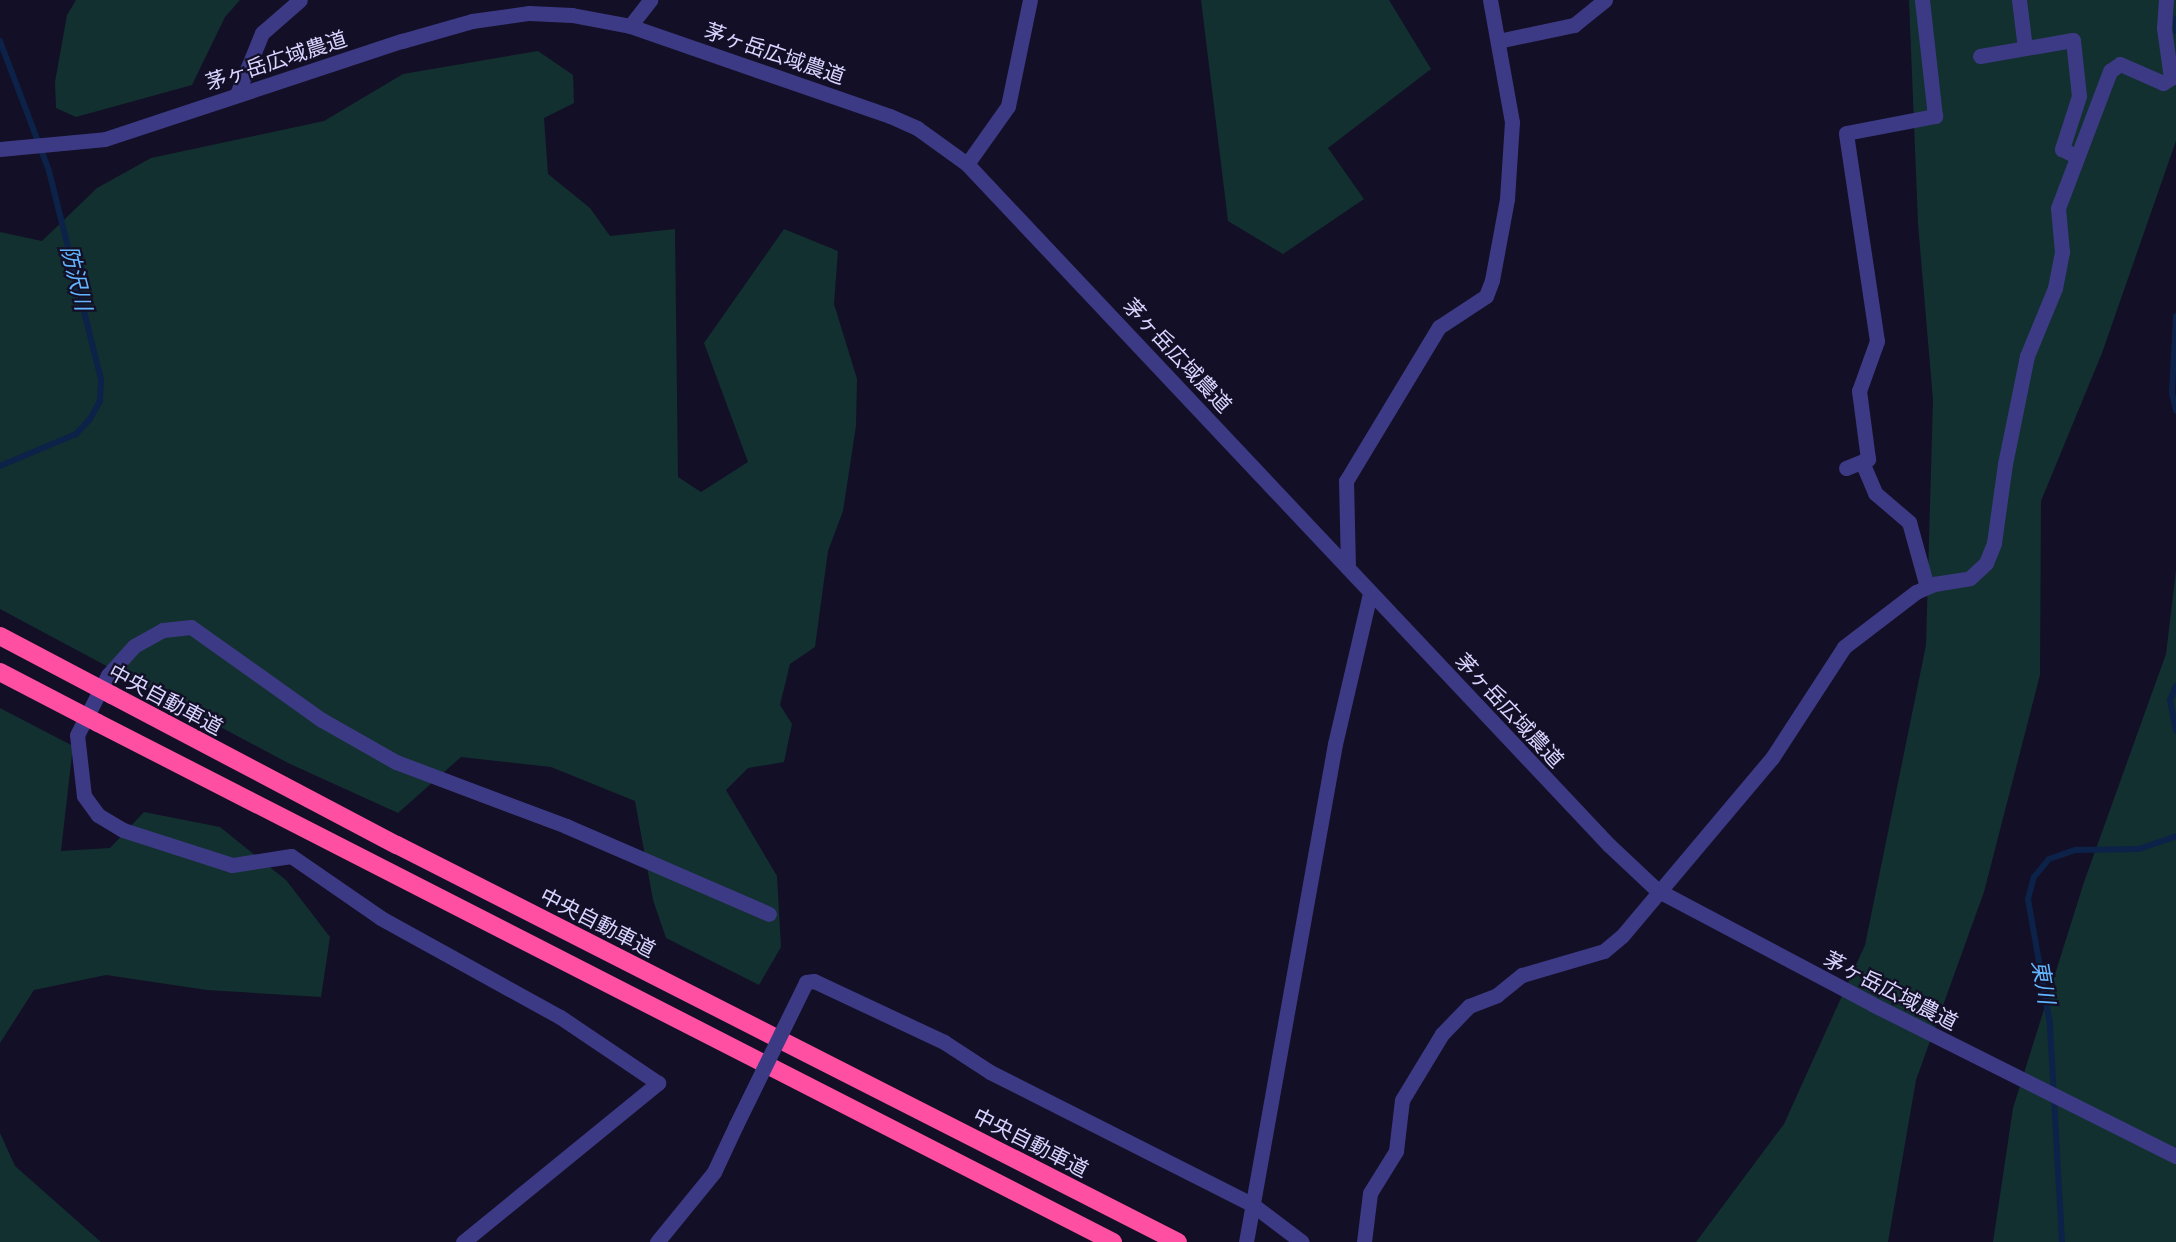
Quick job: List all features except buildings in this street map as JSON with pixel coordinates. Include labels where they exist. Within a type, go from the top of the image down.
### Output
[{"type":"highway","name":"中央自動車道","points":[[0,636],[397,846],[1178,1242]]},
{"type":"highway","points":[[0,672],[1113,1242]]},
{"type":"street","points":[[237,94],[262,33],[300,0]]},
{"type":"street","points":[[630,26],[651,0]]},
{"type":"street","points":[[967,164],[997,127],[1008,106],[1030,0]]},
{"type":"street","points":[[1348,568],[1346,481],[1439,327],[1486,296],[1492,280],[1507,200],[1512,122],[1490,0]]},
{"type":"street","points":[[1498,41],[1574,25],[1605,0]]},
{"type":"street","points":[[1846,468],[1868,459],[1859,391],[1877,341],[1846,133],[1935,116],[1922,0]]},
{"type":"street","points":[[2019,0],[2025,48]]},
{"type":"street","points":[[1364,1242],[1370,1193],[1396,1151],[1402,1100],[1442,1034],[1469,1006],[1497,995],[1522,975],[1604,951],[1622,936],[1657,890],[1772,758],[1844,647],[1928,587],[1970,578],[1986,563],[1994,543],[2004,464],[2027,356],[2055,288],[2062,252],[2058,208],[2109,71],[2120,64],[2163,83],[2172,78],[2164,28],[2166,0]]},
{"type":"street","name":"茅ヶ岳広域農道","points":[[0,149],[105,139],[237,94],[472,21],[529,13],[572,15],[630,26],[890,116],[917,128],[967,164],[1609,845],[1657,890],[1872,1004],[2176,1156]]},
{"type":"street","points":[[1980,56],[2073,40],[2079,96],[2062,149],[2077,157]]},
{"type":"street","points":[[1862,462],[1875,493],[1909,522],[1928,587]]},
{"type":"street","points":[[1246,1242],[1335,744],[1370,592]]},
{"type":"street","points":[[463,1242],[658,1083],[560,1017],[381,918],[291,856],[232,865],[123,830],[98,815],[84,796],[77,735],[108,675],[134,646],[164,630],[190,627],[322,720],[396,762],[566,826],[769,914]]},
{"type":"street","points":[[657,1242],[714,1172],[806,982],[814,981],[944,1042],[990,1072],[1253,1205],[1302,1242]]},
{"type":"green space","points":[[76,0],[240,0],[225,17],[192,85],[76,117],[56,108],[55,82],[67,15]]},
{"type":"green space","points":[[1201,0],[1389,0],[1431,69],[1328,148],[1364,199],[1283,254],[1228,221]]},
{"type":"green space","points":[[1909,0],[2176,0],[2176,141],[2102,353],[2041,501],[2040,675],[1984,892],[1916,1080],[1888,1242],[1696,1242],[1784,1124],[1865,945],[1926,645],[1933,400],[1918,224]]},
{"type":"green space","points":[[538,51],[573,75],[574,103],[544,118],[548,174],[590,208],[610,236],[675,229],[678,477],[701,492],[748,462],[704,343],[784,229],[838,251],[834,304],[857,379],[856,426],[843,511],[828,551],[815,647],[790,664],[780,705],[792,724],[784,762],[748,768],[726,790],[777,876],[781,947],[759,985],[666,938],[653,900],[635,801],[551,767],[461,757],[398,813],[288,763],[0,609],[0,232],[42,241],[97,188],[151,158],[324,121],[403,74]]},
{"type":"green space","points":[[2176,570],[2176,1242],[1993,1242],[2013,1108],[2084,882],[2166,654]]},
{"type":"green space","points":[[0,708],[73,746],[61,851],[110,848],[144,812],[220,827],[286,880],[330,937],[321,997],[207,990],[106,975],[34,990],[0,1043]]},
{"type":"green space","points":[[0,1133],[15,1166],[101,1242],[0,1242]]},
{"type":"waterway","name":"東川","points":[[2176,19],[2176,31]]},
{"type":"waterway","name":"防沢川","points":[[0,41],[49,171],[101,380],[100,401],[90,419],[76,434],[0,466]]},
{"type":"waterway","name":"東川","points":[[2176,316],[2172,393],[2176,411]]},
{"type":"waterway","name":"東川","points":[[2176,686],[2170,700],[2176,730]]},
{"type":"waterway","name":"東川","points":[[2062,1242],[2050,1024],[2028,899],[2034,877],[2049,859],[2075,850],[2139,849],[2176,836]]}]
